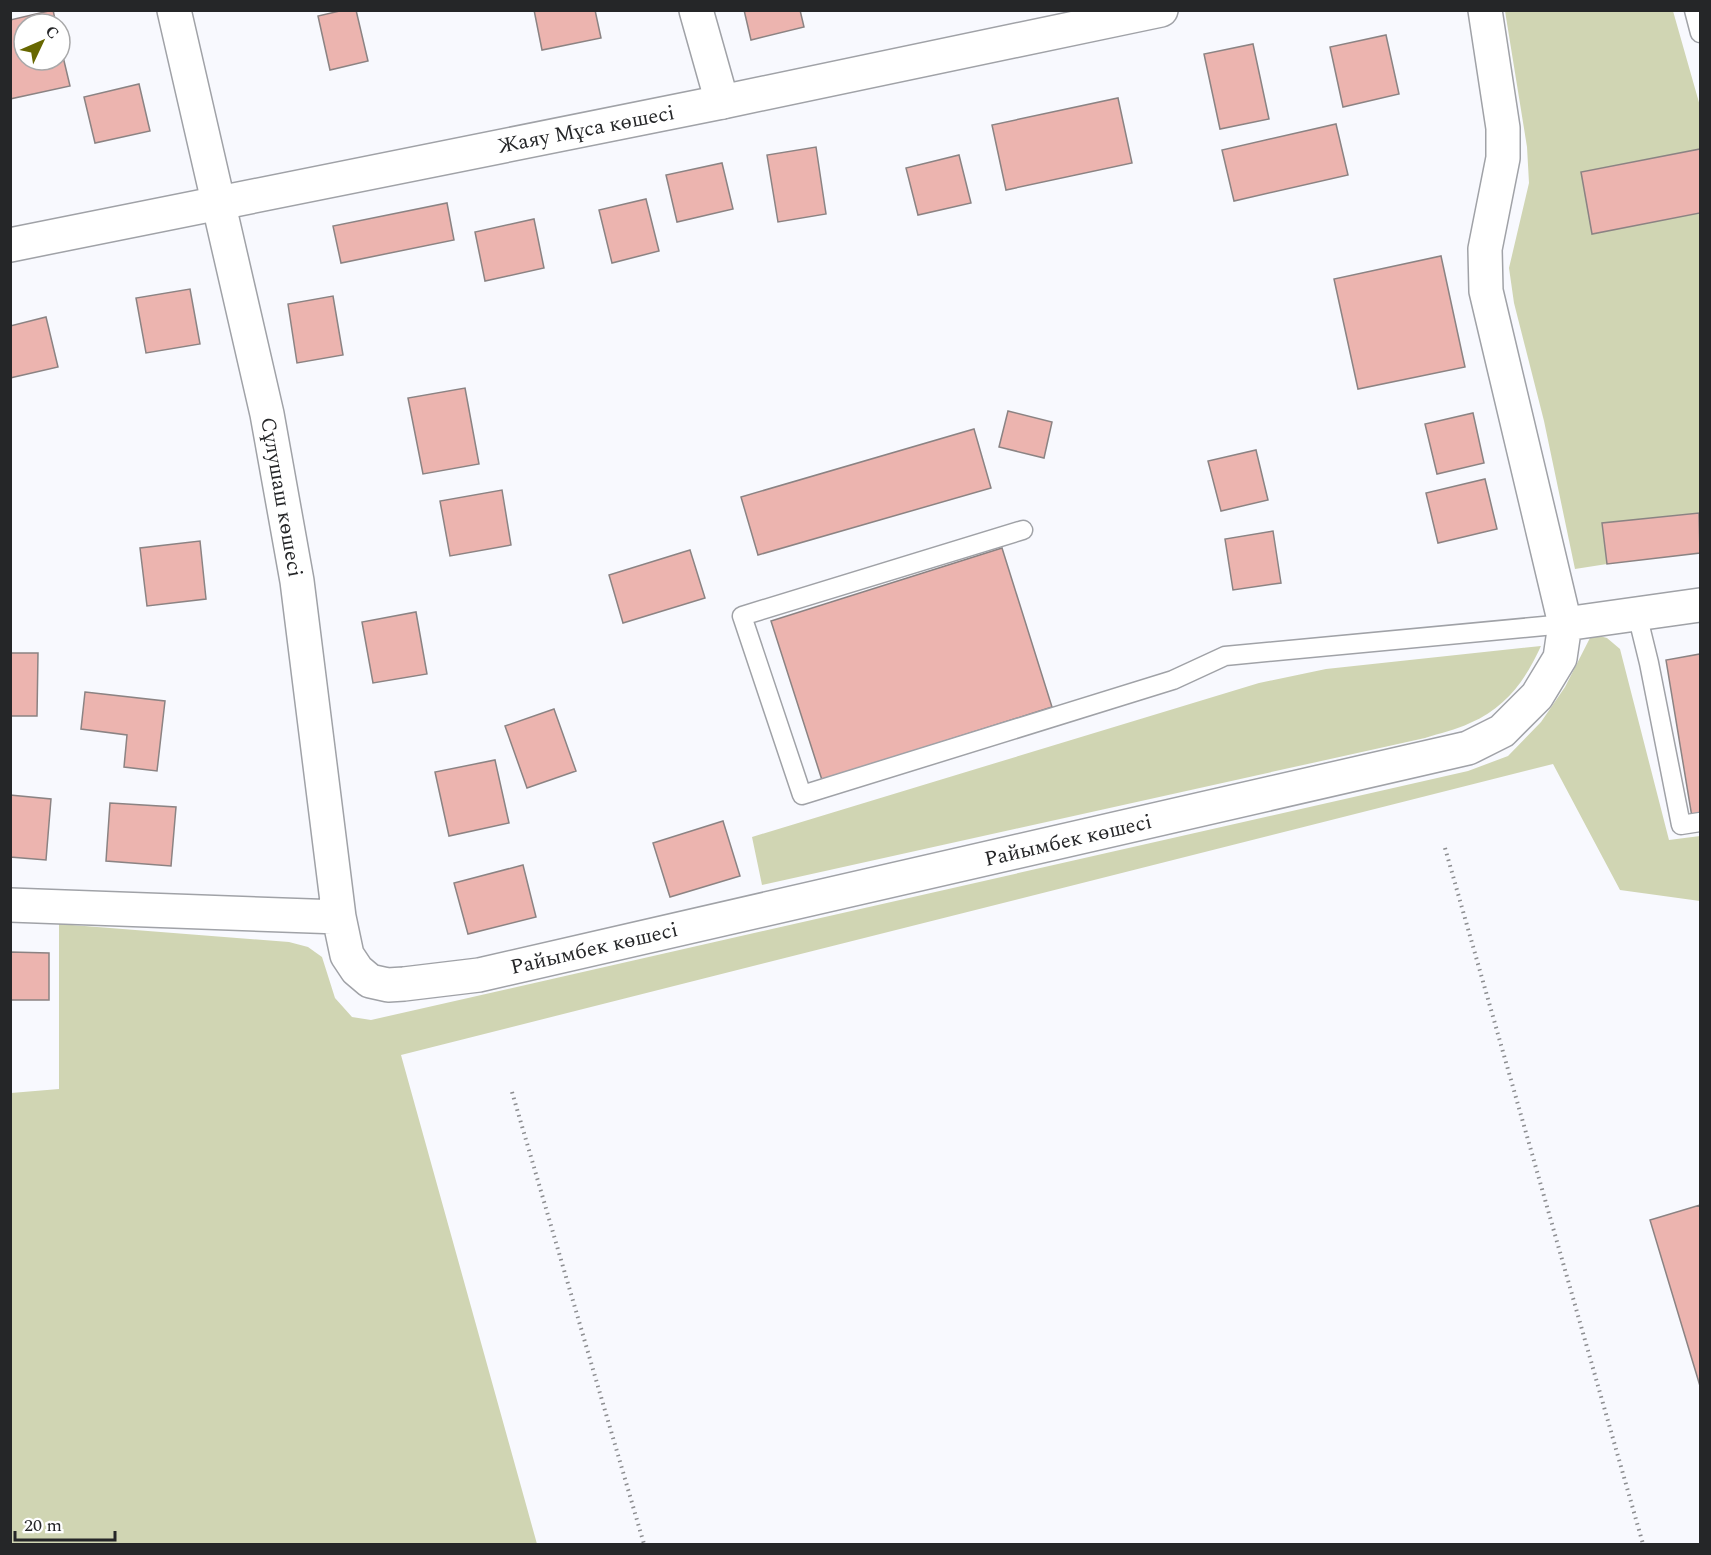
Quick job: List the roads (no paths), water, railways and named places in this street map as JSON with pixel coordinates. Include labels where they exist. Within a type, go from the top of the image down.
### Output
[{"type":"street","name":"Сұлушаш көшесі","points":[[174,10],[267,414],[297,581],[339,917],[347,955],[357,970],[370,981]]},
{"type":"street","points":[[696,10],[722,102]]},
{"type":"street","name":"Жаяу Мұса көшесі","points":[[10,245],[722,102],[1161,10]]},
{"type":"street","points":[[1485,10],[1503,128],[1503,158],[1485,249],[1486,291],[1565,624],[1701,605]]},
{"type":"street","name":"Райымбек көшесі","points":[[370,981],[388,985],[479,975],[1468,748],[1502,731],[1537,696],[1560,658],[1565,624]]},
{"type":"street","points":[[10,906],[339,917]]},
{"type":"lane","points":[[1694,10],[1701,33]]},
{"type":"lane","points":[[1023,530],[742,616],[802,795],[1173,680],[1225,656],[1565,624]]},
{"type":"lane","points":[[1637,614],[1649,663],[1680,825],[1701,822]]}]
